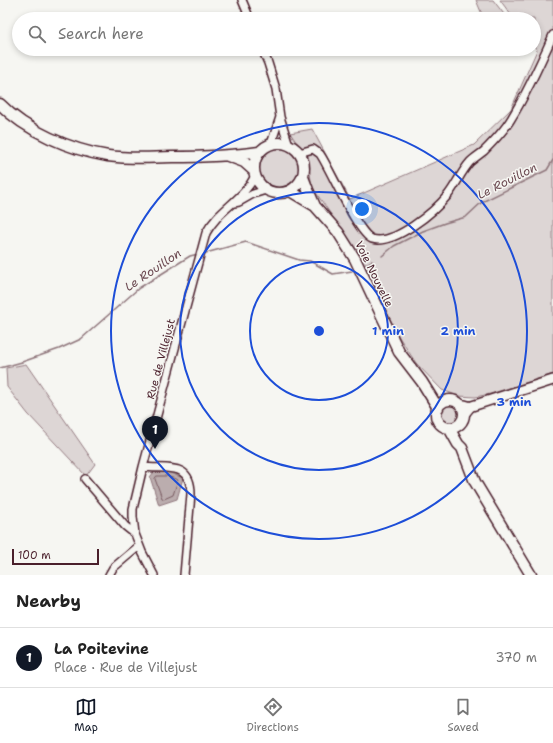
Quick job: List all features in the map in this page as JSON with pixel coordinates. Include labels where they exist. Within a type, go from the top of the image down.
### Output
[{"type":"main road","points":[[0,104],[26,124],[53,139],[80,149],[108,156],[143,158],[228,156],[259,152]]},
{"type":"main road","points":[[271,144],[288,144],[299,153],[304,164],[303,176],[300,182],[290,191],[274,193],[266,190],[257,182],[254,173],[254,163],[259,152],[271,144]]},
{"type":"main road","points":[[228,156],[244,162],[254,173]]},
{"type":"main road","name":"Voie Nouvelle","points":[[303,176],[315,206],[338,232],[347,246],[399,352],[422,382],[438,408]]},
{"type":"main road","points":[[290,191],[315,206]]},
{"type":"main road","name":"Voie Nouvelle","points":[[422,382],[448,400]]},
{"type":"main road","points":[[462,448],[462,420],[464,410],[460,404],[455,401],[444,401],[438,408],[438,421],[449,428],[454,434],[458,444],[462,448],[475,482],[531,575]]},
{"type":"main road","points":[[449,428],[453,427],[462,420]]},
{"type":"street","points":[[242,0],[247,12]]},
{"type":"street","points":[[299,153],[312,149],[320,154],[358,224],[368,236],[373,239],[381,240],[393,237],[409,228],[439,206],[456,185],[470,162],[494,141],[511,119],[553,35]]},
{"type":"street","points":[[265,56],[276,89],[280,117],[288,144]]},
{"type":"street","points":[[271,144],[280,117]]},
{"type":"street","name":"Rue de Villejust","points":[[154,575],[139,546],[135,534],[133,517],[143,467],[206,233],[213,221],[234,203],[236,198],[248,188],[254,173]]},
{"type":"street","name":"Rue de Villejust","points":[[234,203],[266,190]]},
{"type":"street","points":[[460,404],[472,406],[553,380]]},
{"type":"street","points":[[462,420],[472,406]]},
{"type":"street","points":[[143,467],[180,470],[190,481],[191,494],[184,575]]},
{"type":"street","points":[[85,479],[131,532],[135,534]]},
{"type":"street","points":[[122,521],[128,517],[133,517]]},
{"type":"street","points":[[109,575],[113,568],[139,546]]},
{"type":"shaded area","points":[[476,0],[493,0],[502,12],[481,12]]},
{"type":"shaded area","points":[[500,0],[553,0],[553,374],[490,394],[475,397],[459,396],[442,390],[416,363],[399,337],[359,255],[312,187],[308,159],[290,133],[312,129],[350,199],[474,145],[511,109],[534,56],[541,56],[541,12],[509,12]]},
{"type":"shaded area","points":[[278,146],[290,150],[296,156],[300,168],[296,180],[290,186],[278,190],[266,186],[260,180],[256,168],[260,156],[266,150]]},
{"type":"shaded area","points":[[26,364],[95,464],[86,476],[28,414],[7,387],[6,368]]},
{"type":"shaded area","points":[[450,403],[458,406],[461,414],[458,422],[450,425],[442,422],[439,414],[442,406]]},
{"type":"water","points":[[154,472],[168,472],[183,478],[177,499],[159,505],[150,477]]},
{"type":"waterway","name":"Le Rouillon","points":[[382,256],[394,246],[423,231],[466,217],[482,202],[547,170],[553,160]]},
{"type":"waterway","name":"Le Rouillon","points":[[202,254],[246,242],[299,260],[310,261],[333,274],[352,271]]},
{"type":"waterway","name":"Le Rouillon","points":[[0,368],[59,349],[81,339],[139,288],[190,256],[198,254]]},
{"type":"waterway","name":"Le Rouillon","points":[[366,264],[372,261]]},
{"type":"place","name":"La Poitevine","points":[[155,449]]}]
